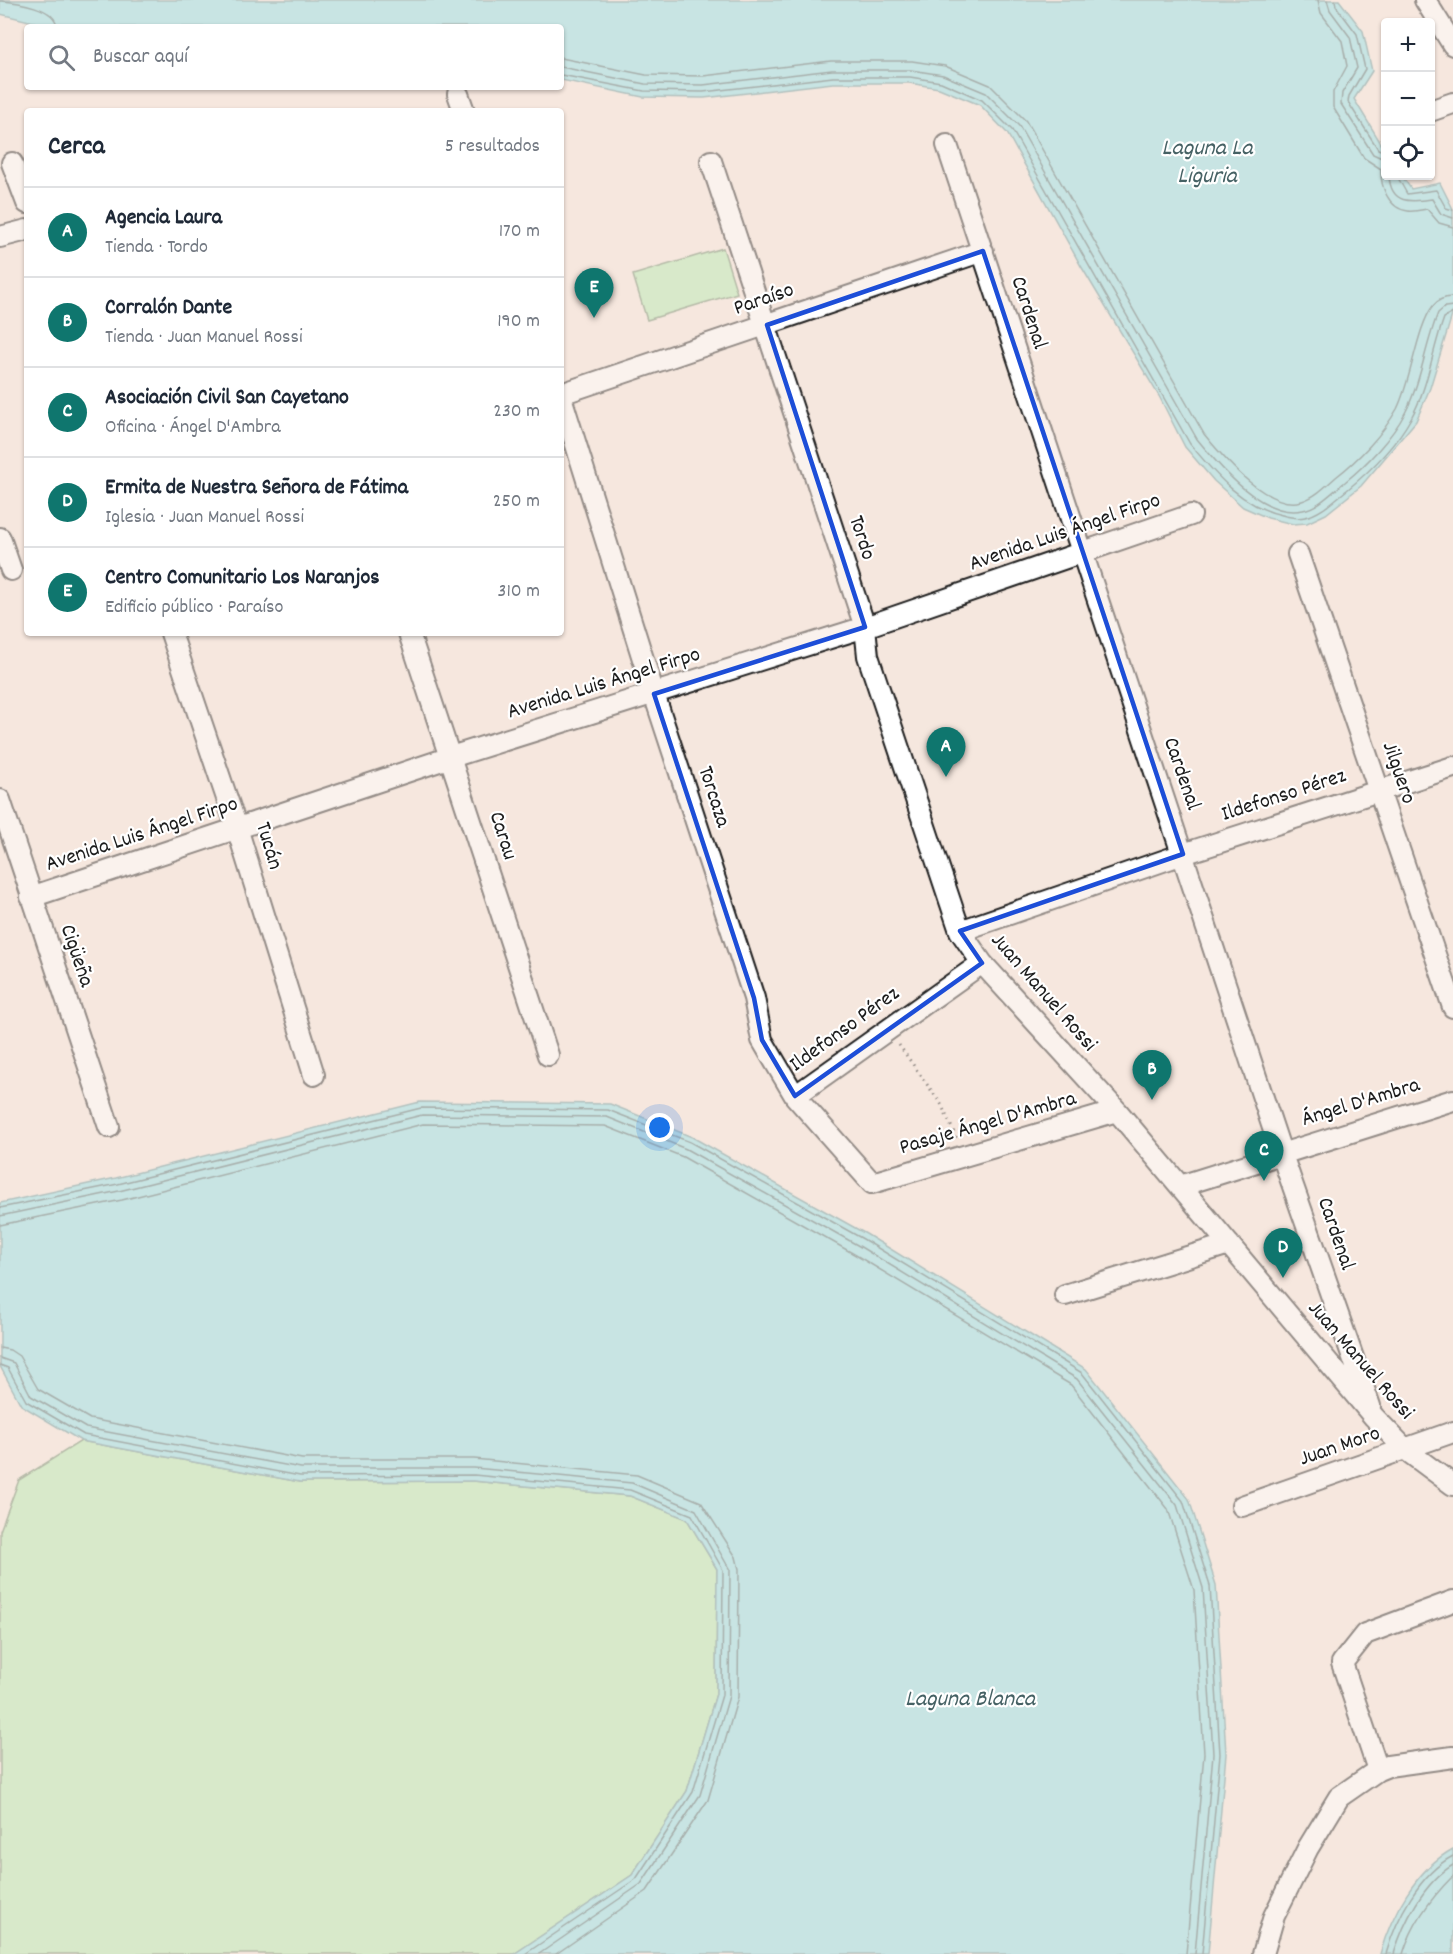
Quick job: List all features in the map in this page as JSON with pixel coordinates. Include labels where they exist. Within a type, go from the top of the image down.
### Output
[{"type":"street","points":[[1425,0],[1453,45]]},
{"type":"street","points":[[1435,110],[1453,103]]},
{"type":"street","name":"Cardenal","points":[[947,145],[1080,552],[1281,1152],[1374,1417]]},
{"type":"street","name":"Tordo","points":[[711,161],[865,627],[868,656],[960,931]]},
{"type":"street","points":[[12,163],[24,195]]},
{"type":"street","points":[[0,237],[24,231]]},
{"type":"street","name":"Paraíso","points":[[564,394],[983,251]]},
{"type":"street","name":"Torcaza","points":[[564,405],[654,694],[754,998],[762,1040],[795,1096],[872,1183]]},
{"type":"street","name":"Avenida Luis Ángel Firpo","points":[[31,897],[451,757],[865,627],[1191,515]]},
{"type":"street","points":[[0,538],[13,570]]},
{"type":"street","name":"Jilguero","points":[[1298,554],[1453,1007]]},
{"type":"street","name":"Tucán","points":[[172,636],[237,828],[314,1076]]},
{"type":"street","name":"Carau","points":[[410,636],[548,1055]]},
{"type":"street","name":"Ildefonso Pérez","points":[[960,931],[1183,854],[1453,767]]},
{"type":"street","name":"Cigüeña","points":[[1,809],[109,1127]]},
{"type":"street","name":"Juan Manuel Rossi","points":[[960,931],[982,963],[1117,1112],[1374,1417],[1406,1450],[1453,1485]]},
{"type":"street","name":"Ildefonso Pérez","points":[[795,1096],[982,963]]},
{"type":"street","name":"Ángel D'Ambra","points":[[1180,1186],[1281,1152],[1453,1100]]},
{"type":"street","name":"Pasaje Ángel D'Ambra","points":[[872,1183],[1117,1112]]},
{"type":"street","points":[[1065,1295],[1229,1244]]},
{"type":"street","name":"Juan Moro","points":[[1242,1506],[1453,1432]]},
{"type":"street","points":[[1378,1770],[1342,1663],[1365,1634],[1453,1601]]},
{"type":"street","points":[[1263,1954],[1274,1916],[1314,1838],[1340,1797],[1378,1770],[1429,1759],[1453,1758]]},
{"type":"path","points":[[887,1029],[941,1104],[964,1155]]},
{"type":"highlighted area","points":[[983,251],[1183,854],[960,931],[982,963],[795,1096],[762,1040],[754,998],[654,694],[865,627],[767,325]]},
{"type":"green space","points":[[723,248],[737,293],[647,320],[633,275]]},
{"type":"green space","points":[[81,1441],[300,1482],[473,1481],[630,1496],[687,1519],[717,1569],[716,1694],[687,1791],[632,1875],[514,1954],[0,1954],[0,1531],[19,1480]]},
{"type":"water","name":"Laguna La Liguria","points":[[0,0],[1339,0],[1363,31],[1372,71],[1354,99],[1381,143],[1381,180],[1405,180],[1411,189],[1440,183],[1453,209],[1453,312],[1430,388],[1416,421],[1361,486],[1326,514],[1307,523],[1293,524],[1268,518],[1243,507],[1214,481],[1185,447],[1159,396],[1081,266],[1007,133],[980,105],[939,88],[909,83],[833,83],[704,98],[643,97],[564,81],[564,24],[42,24],[0,14]]},
{"type":"water","name":"Laguna Blanca","points":[[420,1102],[610,1104],[692,1137],[866,1234],[1086,1369],[1189,1499],[1216,1585],[1226,1754],[1208,1954],[514,1954],[632,1875],[687,1791],[716,1694],[717,1569],[687,1519],[630,1496],[473,1481],[300,1482],[81,1441],[21,1405],[0,1366],[0,1203],[116,1178]]},
{"type":"water","points":[[1453,1849],[1453,1954],[1380,1954],[1391,1924],[1407,1894],[1428,1868]]},
{"type":"place","name":"Centro Comunitario Los Naranjos","points":[[594,318]]},
{"type":"place","name":"Agencia Laura","points":[[946,777]]},
{"type":"place","name":"Corralón Dante","points":[[1152,1100]]},
{"type":"place","name":"Asociación Civil San Cayetano","points":[[1264,1181]]},
{"type":"place","name":"Ermita de Nuestra Señora de Fátima","points":[[1283,1278]]}]
